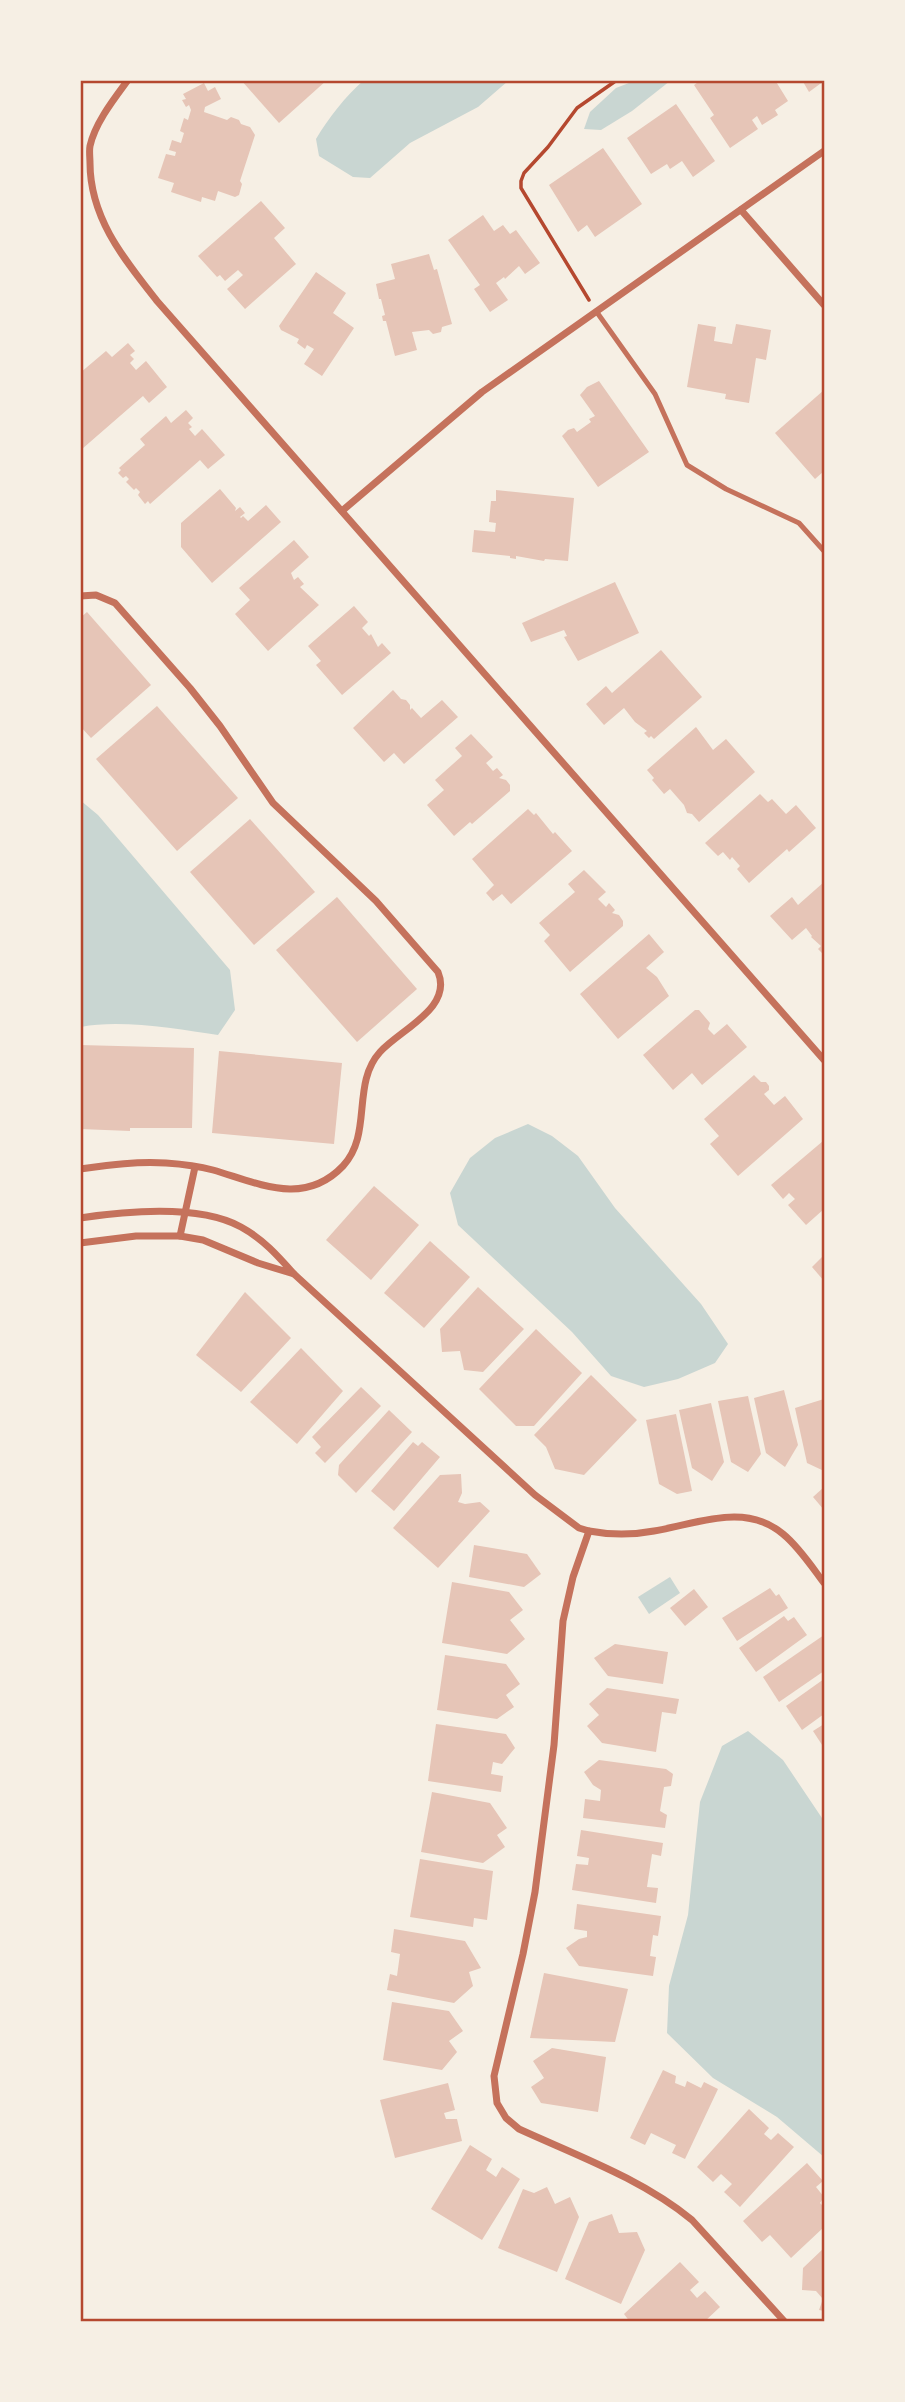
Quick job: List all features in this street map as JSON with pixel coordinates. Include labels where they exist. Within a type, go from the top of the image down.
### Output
[{"type":"street","points":[[128,80],[102,120],[90,146],[90,181],[101,220],[124,260],[824,1060]]},
{"type":"street","points":[[342,511],[482,392],[824,151]]},
{"type":"street","points":[[741,209],[824,306]]},
{"type":"street","points":[[80,596],[96,595],[115,603],[190,688],[273,803],[376,901],[438,972],[442,987],[437,1002],[382,1050],[370,1065],[364,1083],[359,1134],[355,1146],[343,1165],[323,1180],[305,1188],[284,1190],[195,1167],[166,1163],[121,1163],[80,1169]]},
{"type":"street","points":[[180,1236],[195,1167]]},
{"type":"street","points":[[80,1217],[143,1210],[185,1213],[238,1225],[271,1248],[294,1274],[535,1494],[579,1528],[606,1534],[651,1532],[722,1517],[748,1517],[782,1533],[824,1583]]},
{"type":"street","points":[[80,1243],[136,1236],[180,1236],[203,1240],[258,1263],[294,1274]]},
{"type":"street","points":[[589,1531],[573,1577],[563,1621],[554,1745],[543,1838],[523,1954],[494,2077],[497,2103],[506,2118],[519,2129],[640,2185],[675,2206],[692,2220],[785,2322]]},
{"type":"lane","points":[[596,311],[655,394],[687,465],[726,489],[799,523],[824,551]]},
{"type":"path","points":[[596,311],[521,188],[521,181],[524,173],[554,140],[577,108],[617,80]]},
{"type":"shaded area","points":[[364,80],[508,81],[478,107],[410,143],[370,178],[353,177],[319,156],[316,139],[350,93]]},
{"type":"shaded area","points":[[634,81],[670,81],[632,111],[601,130],[584,129],[590,112],[616,88]]},
{"type":"shaded area","points":[[80,800],[98,815],[230,970],[235,1010],[218,1035],[131,1024],[81,1027]]},
{"type":"shaded area","points":[[528,1124],[552,1136],[578,1156],[615,1208],[701,1304],[728,1344],[715,1363],[678,1379],[644,1387],[611,1376],[572,1332],[458,1225],[450,1193],[470,1158],[495,1138]]},
{"type":"shaded area","points":[[670,1577],[680,1593],[649,1614],[638,1597]]},
{"type":"shaded area","points":[[748,1731],[783,1760],[824,1821],[824,2157],[777,2117],[713,2078],[667,2033],[669,1986],[688,1915],[700,1802],[722,1746]]},
{"type":"building","points":[[241,80],[327,80],[279,123]]},
{"type":"building","points":[[701,80],[775,80],[788,101],[775,110],[778,115],[762,125],[757,116],[752,120],[758,129],[730,148],[710,118],[714,115],[694,85]]},
{"type":"building","points":[[802,80],[824,80],[824,81],[809,92]]},
{"type":"building","points":[[204,83],[208,91],[215,87],[221,99],[205,107],[204,112],[227,120],[231,117],[239,120],[241,124],[250,127],[255,135],[240,181],[242,184],[239,195],[235,197],[218,191],[215,201],[202,197],[201,202],[171,192],[174,183],[158,178],[166,154],[175,156],[176,152],[169,150],[172,140],[181,143],[184,133],[180,131],[184,118],[188,120],[191,110],[182,100],[186,99],[183,94]]},
{"type":"building","points":[[676,104],[715,161],[693,177],[682,161],[670,169],[667,164],[651,174],[627,138]]},
{"type":"building","points":[[603,148],[642,204],[595,237],[587,225],[578,232],[549,185]]},
{"type":"building","points":[[261,201],[285,228],[274,238],[296,264],[245,309],[227,289],[243,275],[238,270],[225,281],[220,275],[217,277],[198,256]]},
{"type":"building","points":[[483,215],[494,231],[503,225],[510,234],[516,230],[540,263],[525,274],[519,266],[505,279],[504,277],[496,283],[508,300],[490,312],[474,289],[480,285],[448,240]]},
{"type":"building","points":[[429,254],[434,270],[437,269],[452,324],[433,334],[429,330],[412,332],[417,350],[395,356],[386,321],[383,321],[382,316],[385,315],[376,284],[395,279],[391,264]]},
{"type":"building","points":[[316,272],[346,293],[333,313],[354,328],[322,376],[304,364],[314,349],[307,345],[305,349],[297,343],[299,339],[281,330],[279,326]]},
{"type":"building","points":[[698,324],[716,327],[714,341],[732,344],[736,324],[771,330],[766,360],[756,358],[749,403],[725,399],[726,394],[687,387]]},
{"type":"building","points":[[128,343],[135,351],[130,355],[134,359],[130,363],[136,370],[146,361],[167,387],[149,403],[143,396],[82,449],[80,373],[106,351],[112,357]]},
{"type":"building","points":[[599,381],[649,452],[598,487],[562,436],[574,428],[577,432],[591,422],[589,419],[595,416],[580,395],[587,387]]},
{"type":"building","points":[[824,390],[824,471],[815,479],[775,433]]},
{"type":"building","points":[[186,410],[193,418],[188,423],[195,436],[202,429],[225,455],[208,469],[200,460],[150,504],[148,501],[145,504],[138,495],[140,492],[126,482],[129,479],[118,473],[121,470],[119,468],[145,445],[140,439],[166,416],[171,423]]},
{"type":"building","points":[[220,489],[236,508],[235,511],[240,507],[245,513],[241,518],[243,516],[248,521],[266,505],[281,522],[212,583],[181,547],[181,523]]},
{"type":"building","points":[[496,490],[574,498],[568,561],[544,561],[516,556],[516,559],[472,552],[474,530],[495,532],[496,523],[489,522],[491,501],[496,501]]},
{"type":"building","points":[[294,540],[309,557],[291,573],[294,580],[298,577],[304,584],[300,587],[319,605],[268,651],[235,614],[250,600],[239,588]]},
{"type":"building","points":[[615,582],[639,633],[578,661],[564,637],[567,636],[564,630],[531,642],[522,623]]},
{"type":"building","points":[[354,606],[368,622],[362,628],[369,636],[371,634],[378,647],[382,643],[391,653],[342,695],[316,665],[321,661],[308,646]]},
{"type":"building","points":[[87,612],[151,685],[91,738],[80,726],[80,618]]},
{"type":"building","points":[[661,650],[702,697],[654,739],[644,733],[647,731],[635,722],[624,708],[604,725],[586,704],[606,686],[612,693]]},
{"type":"building","points":[[393,690],[401,699],[406,700],[410,710],[412,708],[421,718],[442,700],[458,717],[404,764],[394,753],[384,762],[353,728]]},
{"type":"building","points":[[157,706],[238,798],[177,851],[96,759]]},
{"type":"building","points":[[696,727],[713,750],[726,739],[755,772],[699,822],[692,814],[687,813],[684,805],[670,789],[664,794],[647,770]]},
{"type":"building","points":[[471,734],[493,757],[486,763],[493,771],[497,768],[503,775],[499,778],[506,780],[510,791],[454,836],[427,805],[444,790],[435,780],[462,756],[455,748]]},
{"type":"building","points":[[760,794],[768,802],[772,799],[786,814],[796,805],[816,828],[789,852],[787,849],[749,883],[737,869],[740,866],[732,857],[730,860],[723,852],[718,856],[705,843]]},
{"type":"building","points":[[528,809],[534,815],[536,813],[553,834],[555,832],[572,851],[511,904],[502,894],[493,901],[486,893],[494,885],[472,859]]},
{"type":"building","points":[[250,819],[315,892],[254,945],[190,872]]},
{"type":"building","points":[[584,870],[606,892],[598,899],[606,907],[609,903],[615,910],[612,913],[619,915],[623,926],[570,972],[544,941],[550,935],[539,923],[575,892],[568,884]]},
{"type":"building","points":[[824,882],[823,954],[818,949],[821,946],[806,928],[792,940],[770,916],[792,897],[798,905]]},
{"type":"building","points":[[337,897],[417,989],[357,1042],[276,950]]},
{"type":"building","points":[[649,934],[664,952],[646,968],[657,977],[669,996],[618,1039],[580,994]]},
{"type":"building","points":[[695,1010],[699,1010],[710,1023],[708,1029],[714,1035],[727,1024],[747,1047],[702,1085],[692,1073],[673,1090],[643,1055]]},
{"type":"building","points":[[80,1045],[194,1048],[192,1128],[130,1128],[130,1131],[80,1129]]},
{"type":"building","points":[[219,1051],[342,1063],[334,1144],[212,1133]]},
{"type":"building","points":[[754,1075],[769,1086],[769,1090],[764,1094],[774,1105],[785,1096],[803,1119],[738,1176],[710,1144],[719,1136],[704,1119]]},
{"type":"building","points":[[823,1141],[824,1209],[806,1225],[788,1205],[795,1199],[789,1193],[783,1199],[771,1185]]},
{"type":"building","points":[[374,1186],[419,1225],[371,1280],[326,1240]]},
{"type":"building","points":[[430,1241],[470,1277],[424,1328],[384,1293]]},
{"type":"building","points":[[824,1255],[824,1281],[812,1267]]},
{"type":"building","points":[[478,1287],[524,1329],[483,1372],[464,1370],[460,1351],[442,1352],[440,1329]]},
{"type":"building","points":[[245,1292],[291,1338],[241,1392],[196,1355]]},
{"type":"building","points":[[536,1329],[582,1373],[534,1426],[516,1426],[479,1389]]},
{"type":"building","points":[[301,1348],[343,1391],[297,1444],[250,1402]]},
{"type":"building","points":[[591,1375],[637,1420],[584,1475],[555,1469],[546,1447],[534,1435]]},
{"type":"building","points":[[361,1387],[381,1406],[325,1463],[315,1453],[321,1447],[312,1437]]},
{"type":"building","points":[[784,1390],[798,1445],[785,1467],[766,1453],[754,1398]]},
{"type":"building","points":[[748,1396],[761,1454],[748,1472],[731,1462],[718,1401]]},
{"type":"building","points":[[824,1399],[824,1471],[807,1463],[795,1408]]},
{"type":"building","points":[[711,1403],[724,1462],[712,1481],[692,1468],[679,1410]]},
{"type":"building","points":[[389,1410],[412,1432],[356,1493],[338,1475],[339,1465]]},
{"type":"building","points":[[676,1414],[692,1491],[677,1494],[659,1484],[646,1420]]},
{"type":"building","points":[[413,1442],[418,1446],[422,1442],[440,1457],[394,1511],[371,1491]]},
{"type":"building","points":[[461,1474],[462,1493],[458,1502],[480,1502],[490,1511],[438,1568],[393,1528],[440,1475]]},
{"type":"building","points":[[824,1487],[824,1510],[813,1497]]},
{"type":"building","points":[[474,1545],[527,1554],[541,1574],[524,1587],[469,1577]]},
{"type":"building","points":[[452,1582],[509,1592],[523,1610],[510,1620],[525,1639],[507,1654],[442,1643]]},
{"type":"building","points":[[770,1588],[776,1596],[779,1594],[788,1608],[737,1641],[722,1618]]},
{"type":"building","points":[[694,1589],[708,1607],[685,1626],[670,1608]]},
{"type":"building","points":[[784,1616],[788,1621],[794,1617],[807,1635],[756,1672],[739,1648]]},
{"type":"building","points":[[824,1635],[824,1671],[779,1702],[763,1677]]},
{"type":"building","points":[[615,1644],[668,1652],[663,1684],[608,1676],[594,1658]]},
{"type":"building","points":[[445,1655],[506,1664],[520,1684],[506,1695],[514,1707],[497,1719],[437,1710]]},
{"type":"building","points":[[824,1679],[824,1714],[802,1730],[786,1706]]},
{"type":"building","points":[[607,1688],[679,1699],[676,1714],[662,1712],[656,1752],[602,1743],[587,1726],[599,1715],[589,1704]]},
{"type":"building","points":[[436,1724],[506,1734],[515,1748],[502,1764],[493,1762],[491,1774],[503,1776],[501,1792],[428,1781]]},
{"type":"building","points":[[824,1724],[824,1748],[813,1731]]},
{"type":"building","points":[[599,1760],[666,1769],[673,1774],[671,1786],[664,1787],[660,1811],[667,1815],[665,1828],[583,1818],[585,1799],[600,1801],[601,1790],[593,1785],[584,1772]]},
{"type":"building","points":[[432,1792],[490,1803],[507,1828],[497,1835],[505,1847],[483,1863],[421,1852]]},
{"type":"building","points":[[581,1830],[663,1843],[661,1856],[652,1854],[647,1887],[658,1888],[656,1903],[572,1890],[576,1864],[588,1865],[589,1858],[577,1856]]},
{"type":"building","points":[[420,1859],[493,1871],[487,1920],[474,1918],[473,1927],[410,1917]]},
{"type":"building","points":[[577,1904],[661,1916],[658,1936],[653,1935],[650,1956],[656,1957],[653,1976],[579,1966],[566,1948],[587,1937],[587,1931],[574,1929]]},
{"type":"building","points":[[394,1929],[465,1941],[481,1968],[469,1972],[473,1986],[454,2003],[387,1990],[390,1974],[397,1976],[400,1954],[391,1952]]},
{"type":"building","points":[[544,1973],[628,1989],[615,2042],[530,2038]]},
{"type":"building","points":[[392,2002],[449,2011],[463,2031],[449,2041],[457,2052],[442,2070],[383,2060]]},
{"type":"building","points":[[552,2048],[606,2057],[598,2112],[541,2103],[531,2087],[544,2078],[533,2061]]},
{"type":"building","points":[[663,2070],[676,2076],[675,2083],[685,2087],[687,2081],[701,2088],[704,2082],[718,2089],[685,2159],[672,2153],[676,2145],[651,2133],[645,2145],[630,2138]]},
{"type":"building","points":[[448,2083],[455,2110],[444,2113],[446,2119],[457,2119],[462,2141],[395,2158],[380,2100]]},
{"type":"building","points":[[749,2109],[769,2128],[764,2134],[771,2140],[778,2133],[794,2147],[740,2207],[724,2192],[732,2184],[721,2174],[713,2182],[697,2167]]},
{"type":"building","points":[[470,2145],[492,2159],[486,2170],[496,2177],[502,2167],[520,2179],[482,2240],[431,2209]]},
{"type":"building","points":[[807,2163],[823,2181],[816,2187],[824,2197],[820,2203],[824,2207],[824,2227],[791,2258],[770,2235],[762,2242],[743,2221]]},
{"type":"building","points":[[547,2187],[555,2204],[570,2197],[579,2217],[557,2272],[498,2248],[523,2189],[534,2193]]},
{"type":"building","points":[[612,2214],[619,2233],[637,2232],[645,2250],[621,2304],[565,2279],[589,2222]]},
{"type":"building","points":[[824,2248],[824,2311],[819,2310],[823,2299],[816,2291],[802,2290],[803,2268]]},
{"type":"building","points":[[680,2262],[699,2282],[690,2290],[697,2298],[705,2291],[720,2307],[704,2322],[630,2322],[624,2314]]}]
